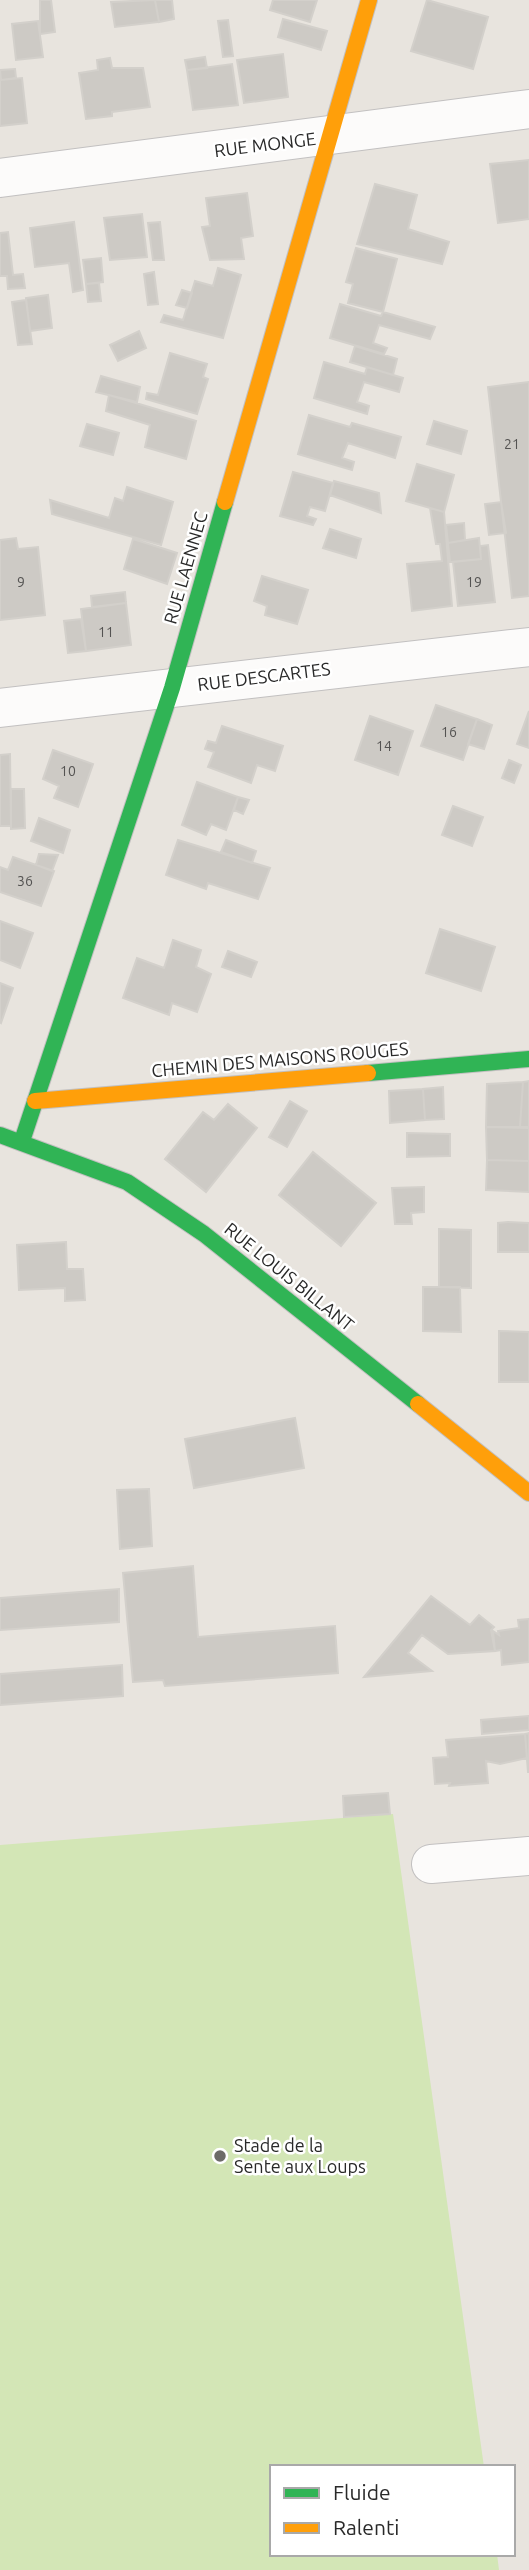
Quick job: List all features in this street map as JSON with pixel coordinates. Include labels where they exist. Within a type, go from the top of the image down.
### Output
[{"type":"street","name":"RUE LAENNEC","points":[[22,1141],[172,688],[369,0]]},
{"type":"street","name":"RUE MONGE","points":[[0,178],[529,109]]},
{"type":"street","name":"RUE DESCARTES","points":[[0,708],[529,647]]},
{"type":"street","name":"CHEMIN DES MAISONS ROUGES","points":[[35,1101],[529,1059]]},
{"type":"street","name":"RUE LOUIS BILLANT","points":[[0,1135],[127,1182],[204,1234],[529,1493]]},
{"type":"street","points":[[431,1864],[529,1856]]},
{"type":"green space","name":"Stade de la Sente aux Loups","points":[[393,1814],[484,2465],[270,2465],[270,2556],[497,2556],[499,2570],[0,2570],[0,1845]]},
{"type":"building","points":[[40,0],[51,0],[55,32],[40,34]]},
{"type":"building","points":[[155,0],[159,22],[115,27],[111,2]]},
{"type":"building","points":[[155,0],[172,0],[174,19],[159,22]]},
{"type":"building","points":[[273,0],[317,0],[310,22],[270,10]]},
{"type":"building","points":[[427,0],[488,17],[473,69],[411,51]]},
{"type":"building","points":[[283,19],[327,31],[321,50],[278,37]]},
{"type":"building","points":[[228,20],[233,56],[223,57],[218,21]]},
{"type":"building","points":[[38,21],[43,57],[16,60],[12,24]]},
{"type":"building","points":[[283,54],[288,97],[244,103],[237,60]]},
{"type":"building","points":[[205,57],[207,68],[187,70],[185,60]]},
{"type":"building","points":[[110,58],[112,68],[143,68],[150,107],[86,119],[79,73],[98,70],[97,60]]},
{"type":"building","points":[[232,64],[238,105],[193,110],[187,70]]},
{"type":"building","points":[[15,69],[16,78],[1,80],[0,70]]},
{"type":"building","points":[[22,78],[27,123],[0,126],[0,80]]},
{"type":"building","points":[[529,160],[529,219],[498,223],[490,164]]},
{"type":"building","points":[[375,184],[417,195],[408,229],[449,242],[442,264],[357,244]]},
{"type":"building","points":[[247,193],[253,236],[241,238],[244,259],[210,260],[202,227],[210,226],[206,198]]},
{"type":"building","points":[[142,214],[147,257],[110,260],[104,218]]},
{"type":"building","points":[[74,222],[83,290],[73,292],[69,263],[35,267],[30,228]]},
{"type":"building","points":[[160,222],[164,260],[153,260],[148,223]]},
{"type":"building","points":[[8,232],[13,275],[23,274],[25,288],[8,289],[7,276],[0,276],[0,233]]},
{"type":"building","points":[[356,248],[397,259],[383,312],[348,303],[353,284],[346,282]]},
{"type":"building","points":[[101,258],[103,282],[86,284],[83,260]]},
{"type":"building","points":[[218,268],[241,275],[223,338],[161,322],[164,315],[183,320],[195,281],[213,286]]},
{"type":"building","points":[[154,272],[158,304],[148,305],[144,274]]},
{"type":"building","points":[[99,283],[101,301],[88,302],[86,284]]},
{"type":"building","points":[[182,290],[192,293],[187,308],[176,305]]},
{"type":"building","points":[[48,295],[52,328],[30,331],[26,298]]},
{"type":"building","points":[[26,300],[32,344],[18,345],[12,302]]},
{"type":"building","points":[[340,304],[381,316],[383,312],[435,327],[430,339],[379,325],[373,343],[387,348],[384,354],[330,338]]},
{"type":"building","points":[[139,331],[146,348],[118,361],[110,345]]},
{"type":"building","points":[[355,346],[397,359],[393,375],[350,362]]},
{"type":"building","points":[[170,353],[207,364],[203,377],[208,379],[197,414],[146,399],[147,393],[158,395]]},
{"type":"building","points":[[324,362],[365,374],[367,367],[403,378],[399,392],[364,382],[357,402],[369,406],[367,414],[314,398]]},
{"type":"building","points":[[101,376],[140,387],[137,402],[96,392]]},
{"type":"building","points":[[529,382],[529,596],[512,598],[488,387]]},
{"type":"building","points":[[109,395],[196,421],[186,459],[145,447],[150,425],[106,411]]},
{"type":"building","points":[[309,415],[350,427],[352,423],[401,437],[395,458],[348,443],[342,458],[354,462],[352,470],[298,454]]},
{"type":"building","points":[[434,421],[467,431],[461,454],[427,444]]},
{"type":"building","points":[[87,424],[119,433],[113,455],[80,446]]},
{"type":"building","points":[[417,464],[454,475],[444,512],[406,501]]},
{"type":"building","points":[[293,472],[333,483],[325,511],[310,507],[307,516],[316,519],[313,525],[280,516]]},
{"type":"building","points":[[334,481],[379,493],[381,513],[330,495]]},
{"type":"building","points":[[127,487],[173,502],[161,545],[52,514],[50,500],[109,518],[115,498],[123,501]]},
{"type":"building","points":[[501,502],[506,533],[489,535],[485,504]]},
{"type":"building","points":[[430,508],[444,512],[452,606],[412,611],[407,564],[442,561]]},
{"type":"building","points":[[464,523],[465,540],[448,543],[446,525]]},
{"type":"building","points":[[330,529],[361,539],[356,558],[323,548]]},
{"type":"building","points":[[16,538],[18,549],[38,547],[45,615],[0,620],[0,540]]},
{"type":"building","points":[[479,538],[481,559],[450,562],[448,543]]},
{"type":"building","points":[[133,539],[177,553],[167,584],[124,569]]},
{"type":"building","points":[[488,545],[495,602],[458,606],[453,562],[481,559],[480,546]]},
{"type":"building","points":[[262,576],[308,590],[297,624],[265,615],[267,606],[254,601]]},
{"type":"building","points":[[125,592],[126,603],[92,607],[91,596]]},
{"type":"building","points":[[126,603],[131,645],[86,651],[81,609]]},
{"type":"building","points":[[81,619],[86,651],[68,653],[64,621]]},
{"type":"building","points":[[436,705],[477,719],[463,760],[421,746]]},
{"type":"building","points":[[529,711],[529,748],[517,744]]},
{"type":"building","points":[[370,716],[413,731],[398,775],[355,760]]},
{"type":"building","points":[[477,719],[492,725],[484,749],[468,744]]},
{"type":"building","points":[[222,726],[283,746],[275,771],[257,765],[251,783],[208,767],[214,752],[205,749],[208,741],[216,743]]},
{"type":"building","points":[[53,750],[93,764],[78,807],[54,798],[59,786],[43,779]]},
{"type":"building","points":[[10,754],[11,826],[0,826],[0,755]]},
{"type":"building","points":[[509,760],[521,765],[514,783],[502,778]]},
{"type":"building","points":[[197,782],[238,797],[226,830],[211,824],[206,835],[182,825]]},
{"type":"building","points":[[11,789],[24,789],[25,828],[11,829]]},
{"type":"building","points":[[238,797],[249,800],[243,814],[234,810]]},
{"type":"building","points":[[453,806],[483,817],[472,846],[442,835]]},
{"type":"building","points":[[39,818],[70,830],[63,853],[31,841]]},
{"type":"building","points":[[178,840],[270,868],[258,899],[208,883],[206,889],[166,875]]},
{"type":"building","points":[[226,840],[256,851],[252,863],[221,852]]},
{"type":"building","points":[[39,854],[58,855],[52,871],[36,865]]},
{"type":"building","points":[[13,857],[54,871],[41,906],[0,892],[0,867],[8,870]]},
{"type":"building","points":[[0,921],[33,933],[20,968],[0,960]]},
{"type":"building","points":[[440,929],[495,947],[481,991],[426,973]]},
{"type":"building","points":[[173,940],[201,950],[196,967],[211,974],[197,1012],[172,1003],[169,1015],[123,998],[137,958],[164,968]]},
{"type":"building","points":[[228,951],[257,962],[251,977],[222,967]]},
{"type":"building","points":[[0,983],[13,988],[1,1023],[0,1022]]},
{"type":"building","points":[[529,1081],[529,1127],[520,1127],[523,1082]]},
{"type":"building","points":[[523,1082],[520,1127],[486,1127],[487,1084]]},
{"type":"building","points":[[443,1087],[444,1119],[425,1120],[423,1089]]},
{"type":"building","points":[[423,1089],[425,1120],[390,1123],[389,1091]]},
{"type":"building","points":[[290,1101],[307,1111],[287,1147],[269,1137]]},
{"type":"building","points":[[228,1104],[257,1128],[206,1192],[165,1159],[203,1112],[214,1120]]},
{"type":"building","points":[[486,1127],[529,1128],[529,1161],[487,1160]]},
{"type":"building","points":[[407,1133],[450,1134],[450,1156],[407,1157]]},
{"type":"building","points":[[313,1152],[376,1203],[341,1246],[279,1195]]},
{"type":"building","points":[[487,1160],[529,1161],[529,1192],[486,1190]]},
{"type":"building","points":[[424,1187],[424,1212],[411,1213],[412,1224],[395,1224],[392,1188]]},
{"type":"building","points":[[498,1223],[529,1223],[529,1252],[498,1252]]},
{"type":"building","points":[[439,1229],[471,1230],[471,1288],[439,1287]]},
{"type":"building","points":[[66,1242],[67,1269],[83,1269],[85,1300],[65,1301],[65,1288],[19,1290],[17,1245]]},
{"type":"building","points":[[423,1287],[460,1287],[461,1332],[423,1331]]},
{"type":"building","points":[[499,1331],[529,1332],[529,1382],[499,1382]]},
{"type":"building","points":[[295,1418],[304,1468],[194,1488],[185,1439]]},
{"type":"building","points":[[149,1489],[152,1546],[120,1549],[117,1490]]},
{"type":"building","points":[[193,1566],[198,1637],[335,1626],[338,1673],[165,1686],[163,1680],[133,1682],[123,1573]]},
{"type":"building","points":[[119,1589],[119,1622],[0,1630],[0,1598]]},
{"type":"building","points":[[431,1596],[470,1625],[479,1615],[494,1627],[491,1630],[495,1651],[448,1654],[422,1635],[408,1653],[432,1671],[364,1677]]},
{"type":"building","points":[[529,1619],[529,1662],[502,1665],[501,1650],[495,1651],[493,1631],[499,1635],[498,1631],[519,1628],[518,1620]]},
{"type":"building","points":[[122,1665],[123,1696],[0,1705],[0,1674]]},
{"type":"building","points":[[529,1716],[529,1730],[482,1734],[481,1720]]},
{"type":"building","points":[[529,1733],[529,1772],[528,1772],[525,1734]]},
{"type":"building","points":[[525,1734],[527,1758],[500,1764],[486,1761],[488,1783],[449,1786],[450,1783],[435,1784],[433,1758],[448,1757],[446,1740]]},
{"type":"building","points":[[388,1793],[390,1814],[344,1817],[343,1796]]},
{"type":"traffic: fast","points":[[22,1141],[172,688],[225,502]]},
{"type":"traffic: fast","points":[[368,1073],[529,1059]]},
{"type":"traffic: fast","points":[[0,1135],[127,1182],[204,1234],[418,1404]]},
{"type":"traffic: slow","points":[[225,502],[369,0]]},
{"type":"traffic: slow","points":[[35,1101],[368,1073]]},
{"type":"traffic: slow","points":[[418,1404],[529,1493]]},
{"type":"place","name":"Stade de la Sente aux Loups","points":[[220,2156]]}]
